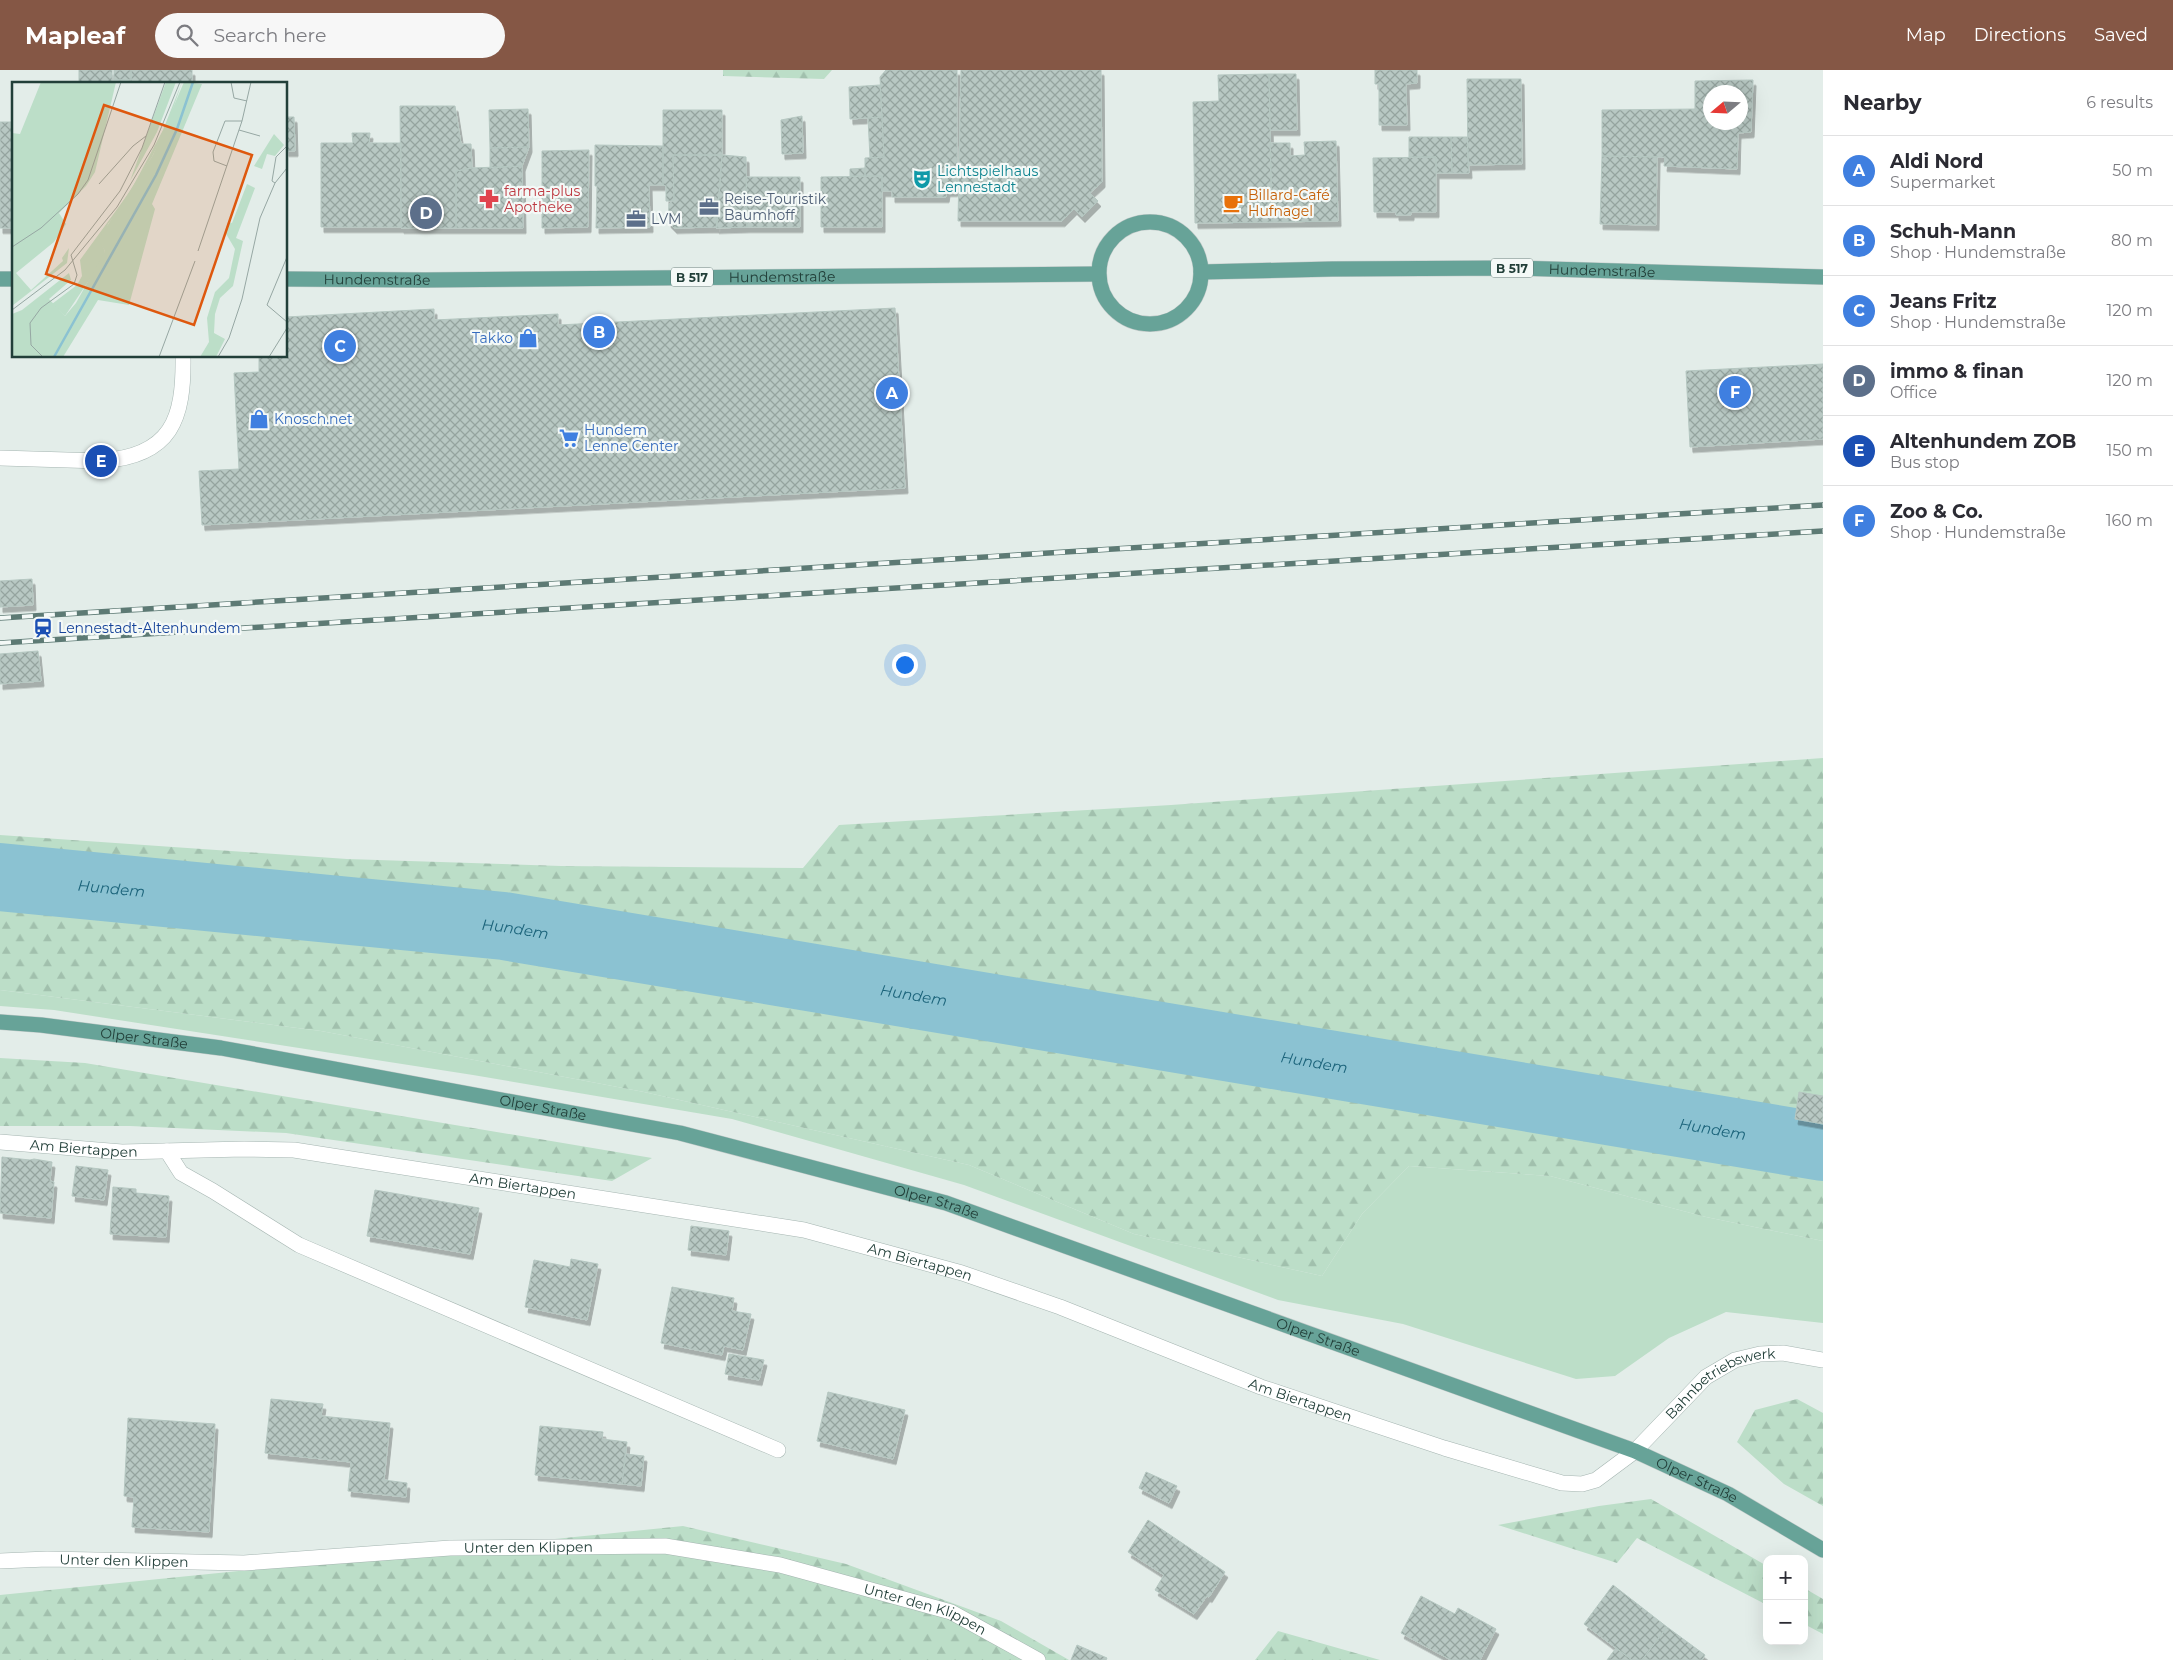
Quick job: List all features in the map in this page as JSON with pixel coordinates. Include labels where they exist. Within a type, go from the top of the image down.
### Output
[{"type":"main road","points":[[1150,222],[1166,224],[1180,231],[1195,249],[1201,272],[1199,288],[1192,303],[1181,314],[1167,322],[1151,324],[1135,322],[1109,304],[1101,290],[1098,274],[1101,258],[1108,243],[1119,231],[1133,224],[1150,222]]},
{"type":"main road","name":"Hundemstraße","points":[[1201,272],[1512,268],[1823,277]]},
{"type":"main road","name":"Hundemstraße","points":[[288,279],[425,280],[1098,274]]},
{"type":"main road","name":"Olper Straße","points":[[0,1022],[40,1025],[221,1048],[680,1133],[946,1203],[1635,1451],[1728,1494],[1823,1550]]},
{"type":"street","points":[[0,458],[116,460],[141,453],[163,438],[177,418],[184,385],[183,358]]},
{"type":"street","name":"Am Biertappen","points":[[0,1142],[122,1152],[294,1150],[804,1230],[962,1273],[1060,1307],[1260,1387],[1444,1448],[1562,1483],[1582,1484],[1596,1480],[1635,1451]]},
{"type":"street","points":[[168,1151],[181,1173],[214,1191],[299,1245],[778,1450]]},
{"type":"street","name":"Bahnbetriebswerk","points":[[1635,1451],[1700,1383],[1735,1360],[1760,1354],[1783,1353],[1823,1360]]},
{"type":"street","name":"Unter den Klippen","points":[[0,1561],[47,1559],[244,1563],[450,1548],[665,1546],[780,1564],[951,1612],[1038,1660]]},
{"type":"green space","points":[[723,70],[832,70],[824,79],[723,76]]},
{"type":"green space","points":[[1823,758],[1823,1241],[1706,1217],[1550,1176],[1409,1166],[1362,1214],[1322,1276],[1134,1234],[969,1165],[644,1092],[321,1031],[0,990],[0,835],[347,859],[561,866],[803,868],[839,825],[1171,805]]},
{"type":"green space","points":[[0,990],[321,1031],[644,1092],[969,1165],[1134,1234],[1322,1276],[1362,1214],[1409,1166],[1550,1176],[1706,1217],[1823,1241],[1823,1323],[1726,1312],[1669,1338],[1615,1376],[1576,1379],[1403,1324],[1278,1300],[964,1185],[732,1119],[473,1075],[54,1010],[0,1006]]},
{"type":"green space","points":[[0,1058],[85,1063],[652,1158],[612,1181],[286,1133],[130,1126],[0,1126]]},
{"type":"green space","points":[[1797,1399],[1823,1413],[1823,1506],[1784,1484],[1737,1442],[1755,1410]]},
{"type":"green space","points":[[1651,1499],[1763,1564],[1763,1603],[1637,1538],[1617,1563],[1498,1525],[1599,1506]]},
{"type":"green space","points":[[683,1526],[846,1564],[1001,1621],[1069,1660],[0,1660],[0,1595]]},
{"type":"green space","points":[[1808,1590],[1823,1599],[1823,1634],[1808,1626]]},
{"type":"green space","points":[[1278,1631],[1380,1660],[1255,1660]]},
{"type":"building","points":[[79,70],[112,70],[112,82],[79,82]]},
{"type":"building","points":[[114,70],[131,70],[131,80],[114,80]]},
{"type":"building","points":[[131,70],[192,70],[192,82],[114,82],[114,80],[131,80]]},
{"type":"building","points":[[886,70],[957,70],[957,191],[947,191],[946,197],[892,197],[892,191],[882,191],[882,176],[865,176],[865,158],[884,157],[880,77]]},
{"type":"building","points":[[961,70],[1101,70],[1102,182],[1090,193],[1098,201],[1082,217],[1074,209],[1062,221],[958,221]]},
{"type":"building","points":[[1375,70],[1417,70],[1417,83],[1406,84],[1407,125],[1379,125],[1379,84],[1375,84]]},
{"type":"building","points":[[1269,74],[1272,222],[1195,223],[1193,102],[1219,101],[1218,75]]},
{"type":"building","points":[[1269,74],[1296,74],[1297,130],[1270,130]]},
{"type":"building","points":[[1467,79],[1521,79],[1522,164],[1468,165]]},
{"type":"building","points":[[1753,80],[1751,132],[1738,133],[1737,169],[1664,166],[1665,157],[1602,156],[1602,110],[1695,109],[1695,81]]},
{"type":"building","points":[[880,85],[882,117],[850,119],[849,87]]},
{"type":"building","points":[[400,106],[455,106],[461,144],[471,144],[472,168],[456,171],[456,228],[401,228]]},
{"type":"building","points":[[528,109],[529,147],[490,148],[489,110]]},
{"type":"building","points":[[663,110],[722,110],[722,155],[673,155],[674,200],[670,201],[666,201],[666,186],[663,185]]},
{"type":"building","points":[[802,116],[803,153],[782,154],[781,120]]},
{"type":"building","points":[[288,117],[294,117],[295,151],[288,151]]},
{"type":"building","points":[[882,117],[884,157],[870,158],[868,118]]},
{"type":"building","points":[[0,122],[12,122],[12,228],[0,228]]},
{"type":"building","points":[[352,133],[370,133],[369,143],[401,143],[401,227],[321,227],[321,143],[353,143]]},
{"type":"building","points":[[1409,137],[1451,137],[1452,173],[1436,173],[1436,157],[1409,157]]},
{"type":"building","points":[[1451,137],[1467,137],[1469,173],[1452,173]]},
{"type":"building","points":[[1336,141],[1338,221],[1272,222],[1270,143],[1290,143],[1290,156],[1305,155],[1304,142]]},
{"type":"building","points":[[595,145],[663,146],[663,185],[649,185],[650,227],[596,228],[597,186],[595,186]]},
{"type":"building","points":[[529,147],[522,166],[490,168],[490,148]]},
{"type":"building","points":[[589,150],[588,227],[542,228],[542,151]]},
{"type":"building","points":[[673,155],[722,155],[717,227],[674,228],[668,222],[669,204],[674,200]]},
{"type":"building","points":[[722,155],[746,157],[747,227],[716,228]]},
{"type":"building","points":[[1602,156],[1657,157],[1656,225],[1600,224]]},
{"type":"building","points":[[1436,157],[1436,212],[1411,212],[1411,215],[1396,215],[1396,212],[1374,212],[1373,158]]},
{"type":"building","name":"farma-plus Apotheke","points":[[522,166],[523,228],[456,228],[456,171],[472,168]]},
{"type":"building","points":[[865,168],[865,176],[850,176],[850,169]]},
{"type":"building","points":[[882,176],[882,227],[821,227],[821,177]]},
{"type":"building","points":[[746,177],[800,177],[800,227],[747,227]]},
{"type":"building","name":"Hundem Lenne Center","points":[[895,308],[905,488],[202,525],[199,471],[239,469],[234,373],[259,372],[259,358],[288,358],[288,317],[434,309],[434,320],[558,314],[558,325]]},
{"type":"building","points":[[1823,364],[1823,439],[1690,447],[1686,371]]},
{"type":"building","points":[[32,579],[33,605],[0,607],[0,581]]},
{"type":"building","points":[[38,651],[41,681],[0,684],[0,654]]},
{"type":"building","points":[[1799,1092],[1823,1096],[1823,1124],[1795,1119]]},
{"type":"building","points":[[2,1157],[52,1162],[50,1181],[54,1182],[51,1218],[0,1213]]},
{"type":"building","points":[[76,1166],[108,1170],[104,1200],[72,1196]]},
{"type":"building","points":[[113,1187],[136,1189],[136,1193],[169,1196],[166,1237],[110,1234]]},
{"type":"building","points":[[375,1190],[479,1208],[470,1254],[367,1236]]},
{"type":"building","points":[[691,1226],[729,1231],[726,1255],[688,1250]]},
{"type":"building","points":[[571,1259],[598,1264],[587,1320],[525,1307],[534,1260],[570,1267]]},
{"type":"building","points":[[672,1287],[734,1298],[732,1311],[751,1314],[743,1350],[724,1346],[722,1355],[661,1343]]},
{"type":"building","points":[[729,1354],[764,1360],[759,1380],[725,1374]]},
{"type":"building","points":[[828,1392],[905,1410],[893,1459],[817,1441]]},
{"type":"building","points":[[271,1399],[323,1404],[321,1416],[390,1423],[384,1480],[407,1483],[406,1497],[348,1491],[351,1462],[265,1453]]},
{"type":"building","points":[[128,1418],[215,1424],[209,1532],[132,1527],[134,1497],[124,1496]]},
{"type":"building","points":[[540,1426],[603,1432],[602,1439],[627,1442],[622,1484],[535,1475]]},
{"type":"building","points":[[625,1454],[644,1456],[641,1486],[622,1484]]},
{"type":"building","points":[[1146,1472],[1177,1486],[1169,1503],[1139,1488]]},
{"type":"building","points":[[1148,1520],[1225,1572],[1209,1597],[1207,1596],[1194,1614],[1155,1590],[1164,1575],[1128,1552]]},
{"type":"building","points":[[1613,1585],[1667,1627],[1642,1660],[1632,1660],[1584,1624]]},
{"type":"building","points":[[1421,1596],[1455,1614],[1458,1608],[1496,1629],[1480,1660],[1451,1660],[1401,1633]]},
{"type":"building","points":[[1667,1627],[1705,1655],[1702,1660],[1642,1660]]},
{"type":"building","points":[[1077,1645],[1107,1658],[1106,1660],[1071,1660]]},
{"type":"building","points":[[1616,1648],[1632,1660],[1607,1660]]},
{"type":"waterway","name":"Hundem","points":[[0,877],[504,926],[1823,1147]]},
{"type":"railway","points":[[0,618],[1823,505]]},
{"type":"railway","points":[[0,643],[1823,531]]},
{"type":"place","name":"Lichtspielhaus Lennestadt","points":[[922,179]]},
{"type":"place","name":"farma-plus Apotheke","points":[[489,199]]},
{"type":"place","name":"Billard-Café Hufnagel","points":[[1233,203]]},
{"type":"place","name":"Reise-Touristik Baumhoff","points":[[709,207]]},
{"type":"place","name":"immo & finan","points":[[426,213]]},
{"type":"place","name":"LVM","points":[[636,219]]},
{"type":"place","name":"Schuh-Mann","points":[[599,332]]},
{"type":"place","name":"Takko","points":[[528,338]]},
{"type":"place","name":"Jeans Fritz","points":[[340,346]]},
{"type":"place","name":"Zoo & Co.","points":[[1735,392]]},
{"type":"place","name":"Aldi Nord","points":[[892,393]]},
{"type":"place","name":"Knosch.net","points":[[259,419]]},
{"type":"place","name":"Hundem Lenne Center","points":[[569,438]]},
{"type":"place","name":"Altenhundem ZOB","points":[[101,461]]},
{"type":"place","name":"Lennestadt-Altenhundem","points":[[43,628]]}]
